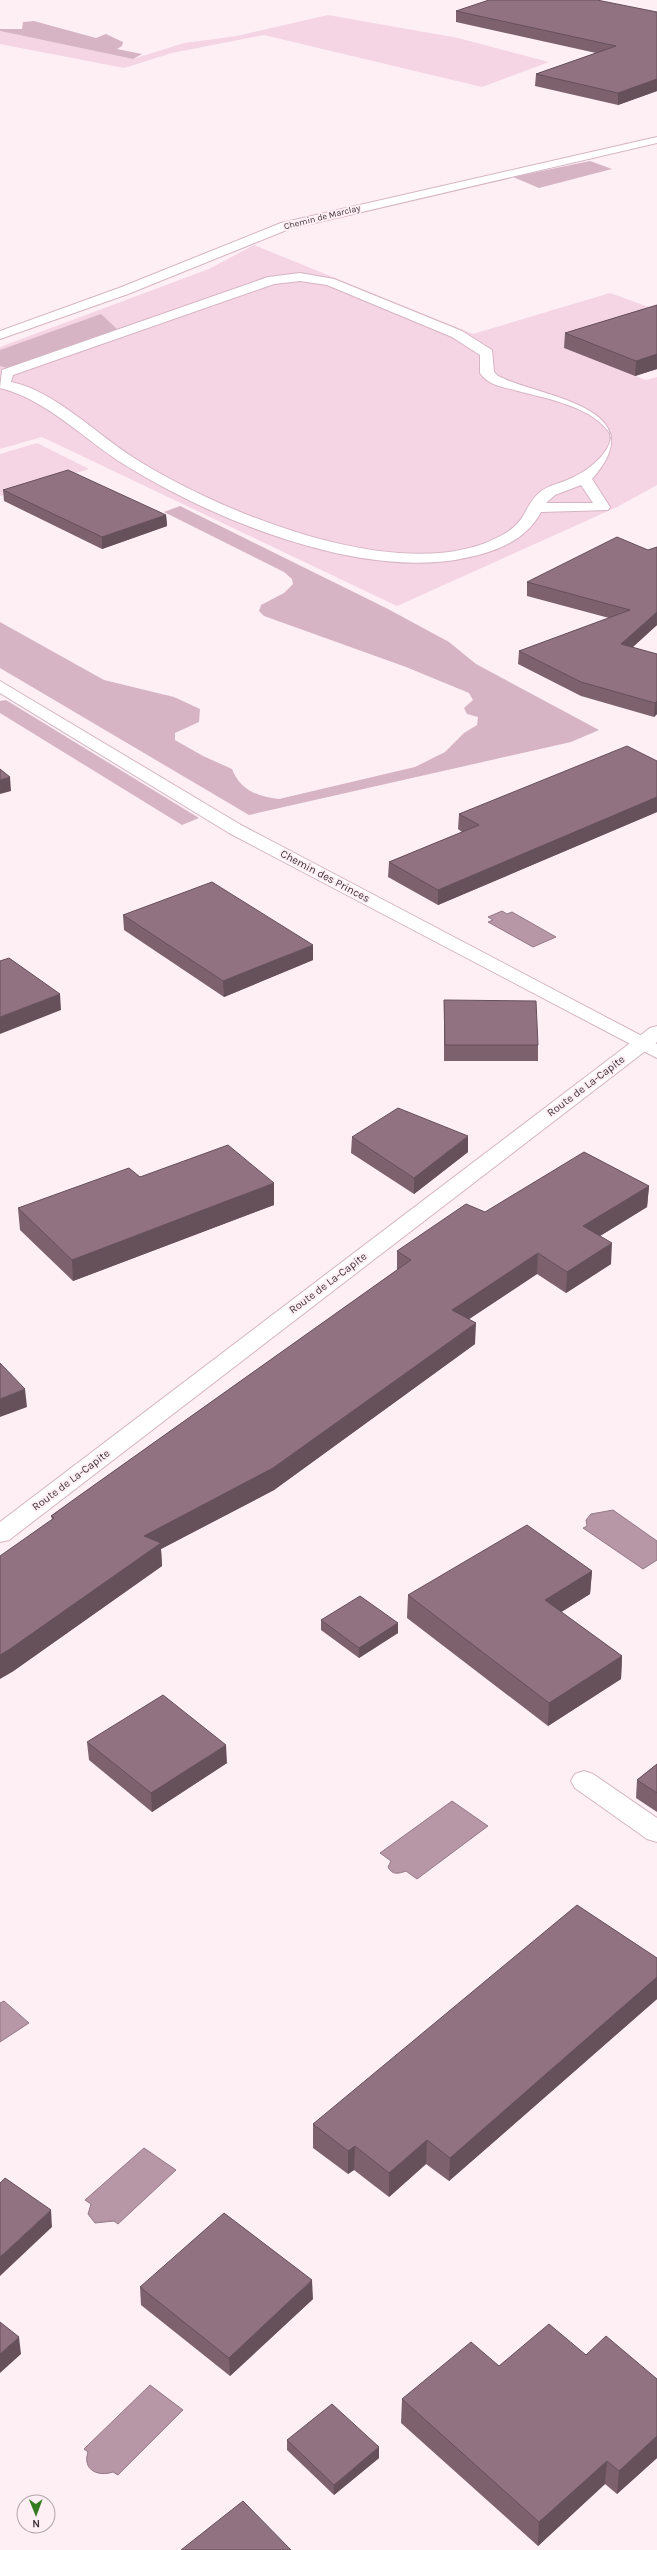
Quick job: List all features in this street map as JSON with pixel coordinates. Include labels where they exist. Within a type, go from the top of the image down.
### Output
[{"type":"street","name":"Chemin de Marclay","points":[[0,335],[122,292],[218,253],[250,237],[285,226],[657,140]]},
{"type":"street","points":[[290,277],[315,278],[450,331],[487,353],[487,373],[494,380],[574,404],[603,418],[616,431],[618,442],[599,466],[584,478],[549,492],[540,498],[530,520],[512,536],[473,552],[411,557],[340,549],[238,514],[160,479],[128,461],[35,395],[19,388],[3,385],[3,372],[272,280],[290,277]]},
{"type":"street","points":[[536,508],[603,507],[584,478]]},
{"type":"street","name":"Chemin des Princes","points":[[0,686],[235,829],[595,1017],[652,1043]]},
{"type":"street","name":"Route de La-Capite","points":[[0,1534],[652,1043]]},
{"type":"street","points":[[584,1781],[657,1832]]},
{"type":"shaded area","points":[[328,15],[458,38],[549,62],[482,87],[264,35],[172,53],[124,68],[0,44],[0,31],[133,59],[184,43],[237,36]]},
{"type":"shaded area","points":[[34,21],[96,38],[106,34],[123,42],[122,46],[117,49],[142,54],[133,59],[0,31],[0,29],[22,29],[23,22]]},
{"type":"shaded area","points":[[590,161],[612,169],[539,188],[513,177]]},
{"type":"shaded area","points":[[254,245],[473,334],[610,293],[657,310],[564,348],[646,380],[657,377],[657,485],[617,507],[397,606],[42,437],[0,449],[0,347],[209,269]]},
{"type":"shaded area","points":[[101,314],[118,330],[7,368],[0,366],[0,350]]},
{"type":"shaded area","points":[[37,443],[89,469],[0,496],[0,454]]},
{"type":"shaded area","points":[[180,506],[388,609],[449,642],[476,664],[599,730],[571,742],[249,815],[0,668],[0,622],[104,680],[174,697],[200,709],[199,722],[175,733],[175,740],[203,756],[232,769],[240,782],[251,791],[271,798],[279,799],[415,767],[445,752],[464,733],[477,725],[478,717],[467,714],[464,708],[473,700],[469,693],[406,667],[264,616],[259,611],[261,605],[284,593],[293,584],[292,579],[284,572],[164,512]]},
{"type":"shaded area","points":[[6,700],[199,818],[182,825],[0,713],[0,701]]},
{"type":"shaded area","points":[[502,911],[507,914],[512,912],[556,937],[533,947],[488,922],[493,920],[488,917]]},
{"type":"shaded area","points":[[613,1510],[657,1541],[657,1560],[643,1569],[583,1528],[587,1526],[586,1520],[591,1514]]},
{"type":"shaded area","points":[[452,1801],[488,1826],[417,1879],[406,1871],[393,1873],[388,1867],[391,1861],[380,1853]]},
{"type":"shaded area","points":[[4,2001],[29,2023],[0,2042],[0,2003]]},
{"type":"shaded area","points":[[144,2148],[176,2170],[118,2224],[114,2221],[95,2223],[88,2214],[91,2204],[85,2200]]},
{"type":"shaded area","points":[[150,2385],[183,2410],[118,2475],[113,2472],[102,2474],[93,2471],[89,2468],[87,2463],[88,2452],[84,2449]]},
{"type":"building","points":[[489,0],[597,0],[657,12],[657,79],[618,93],[536,74],[616,46],[456,11]]},
{"type":"building","points":[[657,305],[657,354],[636,361],[565,333]]},
{"type":"building","points":[[68,470],[166,515],[102,537],[3,490]]},
{"type":"building","points":[[617,537],[648,550],[657,547],[657,612],[621,644],[657,654],[657,701],[655,703],[581,682],[519,651],[630,610],[527,582]]},
{"type":"building","points":[[627,746],[657,761],[657,797],[438,890],[389,862],[479,825],[459,814]]},
{"type":"building","points":[[0,769],[10,777],[0,780]]},
{"type":"building","points":[[212,882],[313,945],[223,981],[123,915]]},
{"type":"building","points":[[9,958],[60,994],[0,1017],[0,961]]},
{"type":"building","points":[[444,1000],[536,1001],[538,1045],[445,1045]]},
{"type":"building","points":[[398,1108],[468,1136],[414,1178],[352,1137]]},
{"type":"building","points":[[228,1145],[274,1183],[72,1260],[18,1208],[129,1168],[140,1177]]},
{"type":"building","points":[[584,1152],[649,1186],[583,1226],[612,1243],[567,1272],[538,1253],[452,1310],[476,1323],[273,1468],[144,1536],[161,1543],[0,1655],[0,1556],[54,1518],[51,1516],[411,1260],[397,1251],[466,1204],[485,1212]]},
{"type":"building","points":[[0,1363],[25,1389],[0,1399]]},
{"type":"building","points":[[527,1525],[592,1571],[545,1600],[622,1656],[549,1703],[408,1595]]},
{"type":"building","points":[[360,1596],[398,1623],[359,1648],[321,1620]]},
{"type":"building","points":[[163,1695],[226,1745],[151,1793],[87,1742]]},
{"type":"building","points":[[657,1764],[657,1793],[637,1780]]},
{"type":"building","points":[[577,1905],[657,1958],[657,1977],[450,2158],[427,2140],[389,2173],[355,2146],[348,2151],[313,2124]]},
{"type":"building","points":[[5,2178],[51,2210],[0,2257],[0,2183]]},
{"type":"building","points":[[224,2213],[312,2280],[229,2358],[140,2287]]},
{"type":"building","points":[[0,2322],[19,2337],[0,2354]]},
{"type":"building","points":[[549,2324],[586,2355],[606,2336],[657,2379],[657,2436],[619,2471],[607,2461],[539,2522],[402,2399],[471,2342],[499,2366]]},
{"type":"building","points":[[332,2404],[379,2447],[334,2485],[287,2440]]},
{"type":"building","points":[[243,2501],[291,2550],[181,2550]]}]
